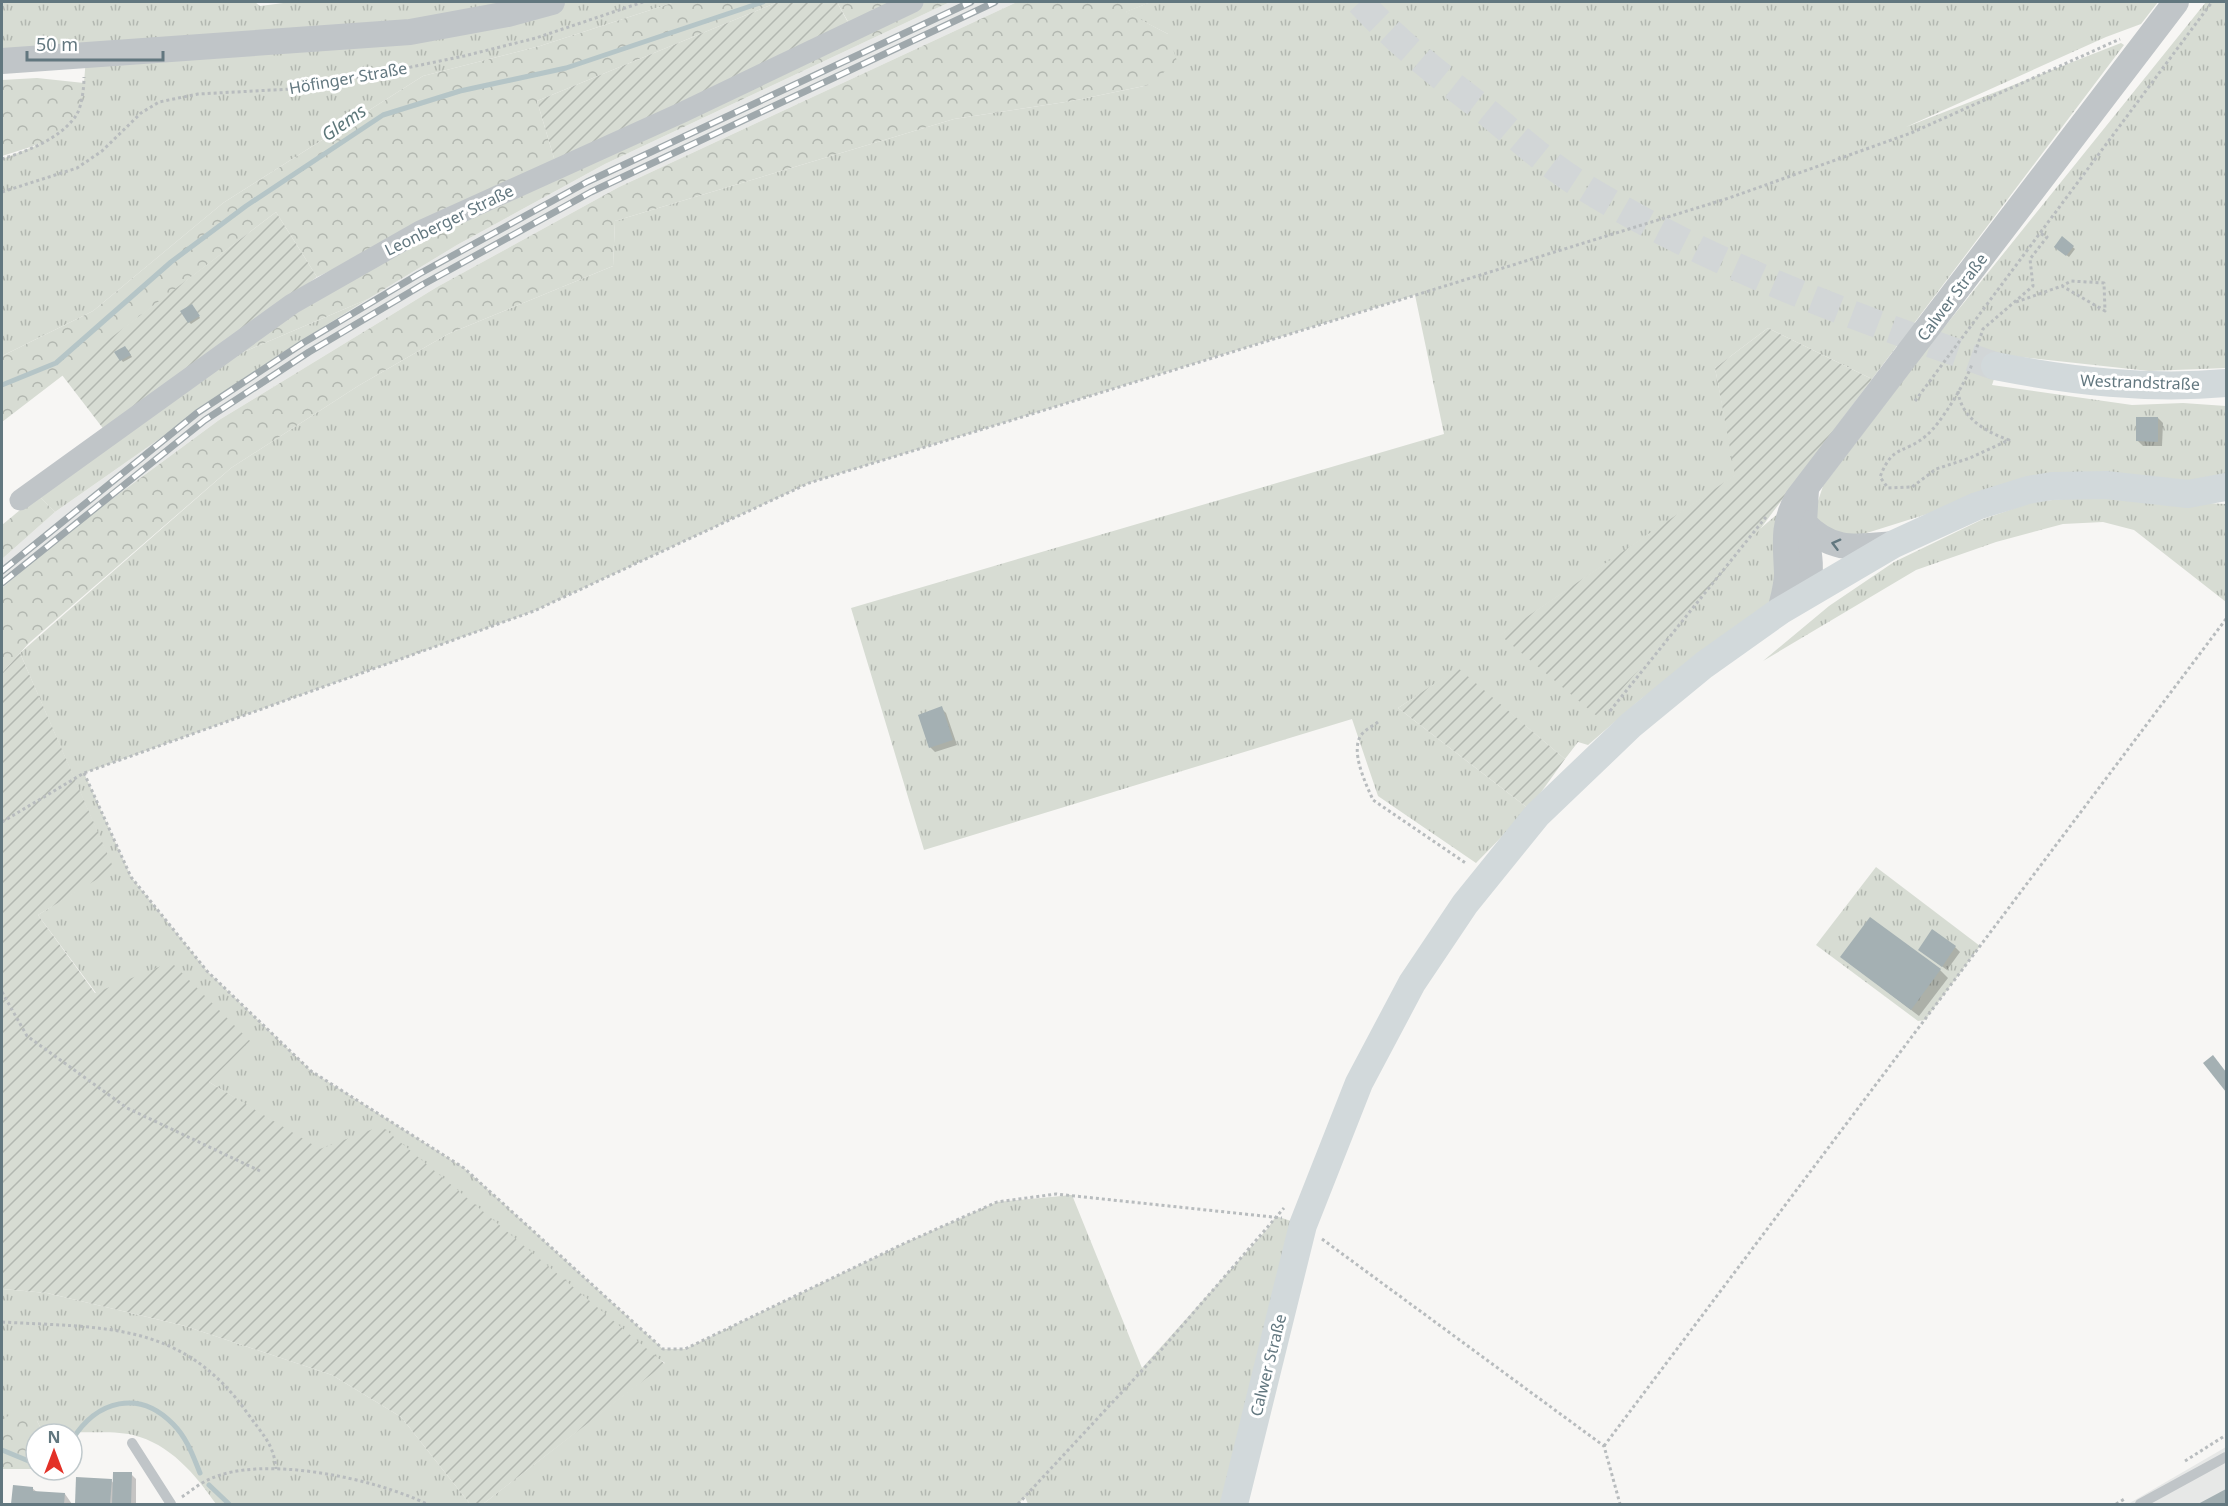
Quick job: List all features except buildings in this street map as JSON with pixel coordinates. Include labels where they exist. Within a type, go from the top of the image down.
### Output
[{"type":"main road","name":"Westrandstraße","points":[[1995,366],[2101,383],[2222,385]]},
{"type":"main road","name":"Calwer Straße","points":[[1234,1504],[1303,1225],[1364,1073],[1412,983],[1486,877],[1537,815],[1631,724],[1704,665],[1780,611],[1894,544],[1986,503],[2052,486],[2106,485],[2188,494],[2226,486]]},
{"type":"street","points":[[2,62],[410,32],[508,14],[552,2]]},
{"type":"street","name":"Leonberger Straße","points":[[20,500],[292,304],[420,231],[693,108],[913,2]]},
{"type":"street","name":"Calwer Straße","points":[[1780,611],[1787,574],[1784,545],[1788,514],[2176,2]]},
{"type":"street","points":[[1806,488],[1804,523],[1809,552],[1810,582],[1806,596]]},
{"type":"street","points":[[1804,523],[1816,535],[1830,543],[1852,548],[1894,544]]},
{"type":"lane","points":[[132,1443],[171,1504]]},
{"type":"lane","points":[[2140,1504],[2226,1457]]},
{"type":"path","name":"Höfinger Straße","points":[[2,192],[77,168],[102,151],[141,113],[159,102],[198,94],[310,88],[464,56],[536,38],[643,2]]},
{"type":"path","points":[[1915,401],[2212,2]]},
{"type":"path","points":[[2,822],[84,773],[534,611],[809,483],[1729,198],[1911,134],[2118,39],[2133,36],[2147,39]]},
{"type":"path","points":[[2,159],[38,145],[61,131],[78,113],[86,57]]},
{"type":"path","points":[[1958,391],[1959,401],[1970,418],[1990,434],[2009,440],[1970,458],[1936,469],[1912,487],[1888,488],[1880,477],[1888,458],[1927,435],[1958,391],[1966,380],[1983,329],[2033,286],[2030,259],[2047,237],[2040,233]]},
{"type":"path","points":[[2012,304],[2071,281],[2104,283],[2105,311],[2062,286]]},
{"type":"path","points":[[1605,716],[1767,516]]},
{"type":"path","points":[[1604,1446],[2226,619]]},
{"type":"path","points":[[1378,722],[1361,735],[1357,747],[1373,800],[1486,877]]},
{"type":"path","points":[[84,773],[132,877],[207,971],[311,1071],[464,1168],[663,1349],[685,1349],[903,1244],[997,1202],[1056,1194],[1275,1216],[1162,1349],[1018,1504]]},
{"type":"path","points":[[2,992],[27,1035],[127,1108],[260,1171]]},
{"type":"path","points":[[1303,1225],[1604,1446],[1620,1504]]},
{"type":"path","points":[[2,1322],[114,1329],[150,1337],[194,1360],[229,1387],[275,1452],[276,1469]]},
{"type":"path","points":[[171,1504],[210,1478],[243,1470],[276,1469],[357,1480],[427,1504]]},
{"type":"shaded area","points":[[950,2],[1017,2],[619,187],[437,287],[219,420],[70,530],[2,588],[2,559],[55,512],[285,351],[368,299],[457,245],[605,164]]},
{"type":"shaded area","points":[[2226,1447],[2226,1504],[2128,1504]]},
{"type":"green space","points":[[2,2],[255,2],[260,6],[291,2],[675,2],[540,46],[423,76],[223,203],[93,311],[2,356],[2,159],[38,145],[84,83],[86,57],[2,61]]},
{"type":"green space","points":[[675,2],[778,2],[537,101],[556,165],[317,277],[276,212],[2,422],[2,356],[93,311],[223,203],[423,76],[540,46]]},
{"type":"green space","points":[[778,2],[837,2],[851,28],[556,165],[537,101]]},
{"type":"green space","points":[[837,2],[950,2],[605,164],[457,245],[368,299],[213,365],[421,235],[851,27]]},
{"type":"green space","points":[[1017,2],[1151,2],[1126,12],[1168,34],[1177,61],[1149,85],[1072,101],[954,119],[615,221],[613,266],[448,334],[358,386],[231,468],[29,643],[2,673],[2,588],[70,530],[219,420],[437,287],[619,187]]},
{"type":"green space","points":[[1151,2],[2158,2],[2141,24],[2106,37],[1906,127],[2121,43],[2124,45],[1872,379],[1768,328],[1715,368],[1736,475],[1501,635],[1761,528],[1782,510],[1775,595],[1759,613],[1641,699],[1588,745],[1578,742],[1565,759],[1458,669],[1398,708],[1529,809],[1476,863],[1378,796],[1352,719],[924,850],[851,608],[1444,434],[1415,295],[809,483],[534,611],[84,773],[131,877],[207,971],[311,1071],[464,1168],[663,1349],[685,1349],[903,1244],[997,1202],[1072,1195],[1142,1368],[1268,1228],[1276,1216],[1303,1225],[1234,1504],[1028,1504],[1025,1497],[1018,1504],[483,1504],[665,1363],[209,1082],[96,993],[38,915],[113,868],[20,653],[231,468],[358,386],[448,334],[613,266],[615,221],[954,119],[1072,101],[1149,85],[1168,34],[1125,12]]},
{"type":"green space","points":[[2206,2],[2226,2],[2226,368],[2149,371],[2002,355],[1992,385],[2132,405],[2183,403],[2226,406],[2226,474],[2207,480],[1975,499],[1854,537],[1838,534],[1817,522],[1815,510],[1823,486],[1929,346]]},
{"type":"green space","points":[[37,78],[84,83],[78,111],[65,129],[45,141],[2,156],[2,80]]},
{"type":"green space","points":[[276,212],[317,277],[105,431],[62,375]]},
{"type":"green space","points":[[368,299],[285,351],[55,512],[38,495],[213,365]]},
{"type":"green space","points":[[1768,328],[1872,379],[1761,528],[1598,717],[1500,635],[1735,475],[1715,368]]},
{"type":"green space","points":[[38,495],[55,512],[2,559],[2,525]]},
{"type":"green space","points":[[2083,497],[2226,504],[2226,602],[2134,530],[2103,522],[2063,524],[1996,542],[1916,570],[1763,661],[1829,606],[1894,562],[1981,520],[2032,502]]},
{"type":"green space","points":[[20,653],[114,869],[38,915],[95,993],[171,962],[250,1041],[209,1082],[320,1149],[381,1126],[665,1364],[483,1504],[470,1504],[401,1417],[332,1375],[185,1326],[47,1293],[2,1289],[2,673]]},
{"type":"green space","points":[[1458,668],[1565,759],[1529,809],[1398,708]]},
{"type":"green space","points":[[1876,867],[1980,946],[1925,1020],[1918,1021],[1816,945]]},
{"type":"green space","points":[[2,1289],[47,1293],[185,1326],[332,1375],[401,1417],[470,1504],[216,1504],[190,1471],[159,1445],[146,1439],[126,1434],[84,1432],[84,1422],[2,1420]]},
{"type":"green space","points":[[19,1409],[38,1422],[24,1422],[24,1469],[2,1469],[2,1420]]},
{"type":"waterway","name":"Glems","points":[[2,385],[56,363],[171,262],[246,206],[383,115],[460,91],[566,68],[763,2]]},
{"type":"waterway","name":"Glems","points":[[84,1424],[106,1408],[119,1404],[133,1403],[146,1406],[160,1413],[178,1429],[200,1473]]},
{"type":"waterway","name":"Glems","points":[[2,1450],[24,1459]]},
{"type":"waterway","name":"Glems","points":[[209,1485],[229,1504]]},
{"type":"tunnel","points":[[1360,2],[1419,58],[1540,156],[1576,182],[1625,211],[1727,263],[1780,286],[1887,328],[1995,366]]},
{"type":"railway","points":[[2,571],[197,413],[303,343],[419,274],[587,182],[971,2]]},
{"type":"railway","points":[[2,583],[205,420],[309,352],[422,285],[591,192],[995,2]]}]
